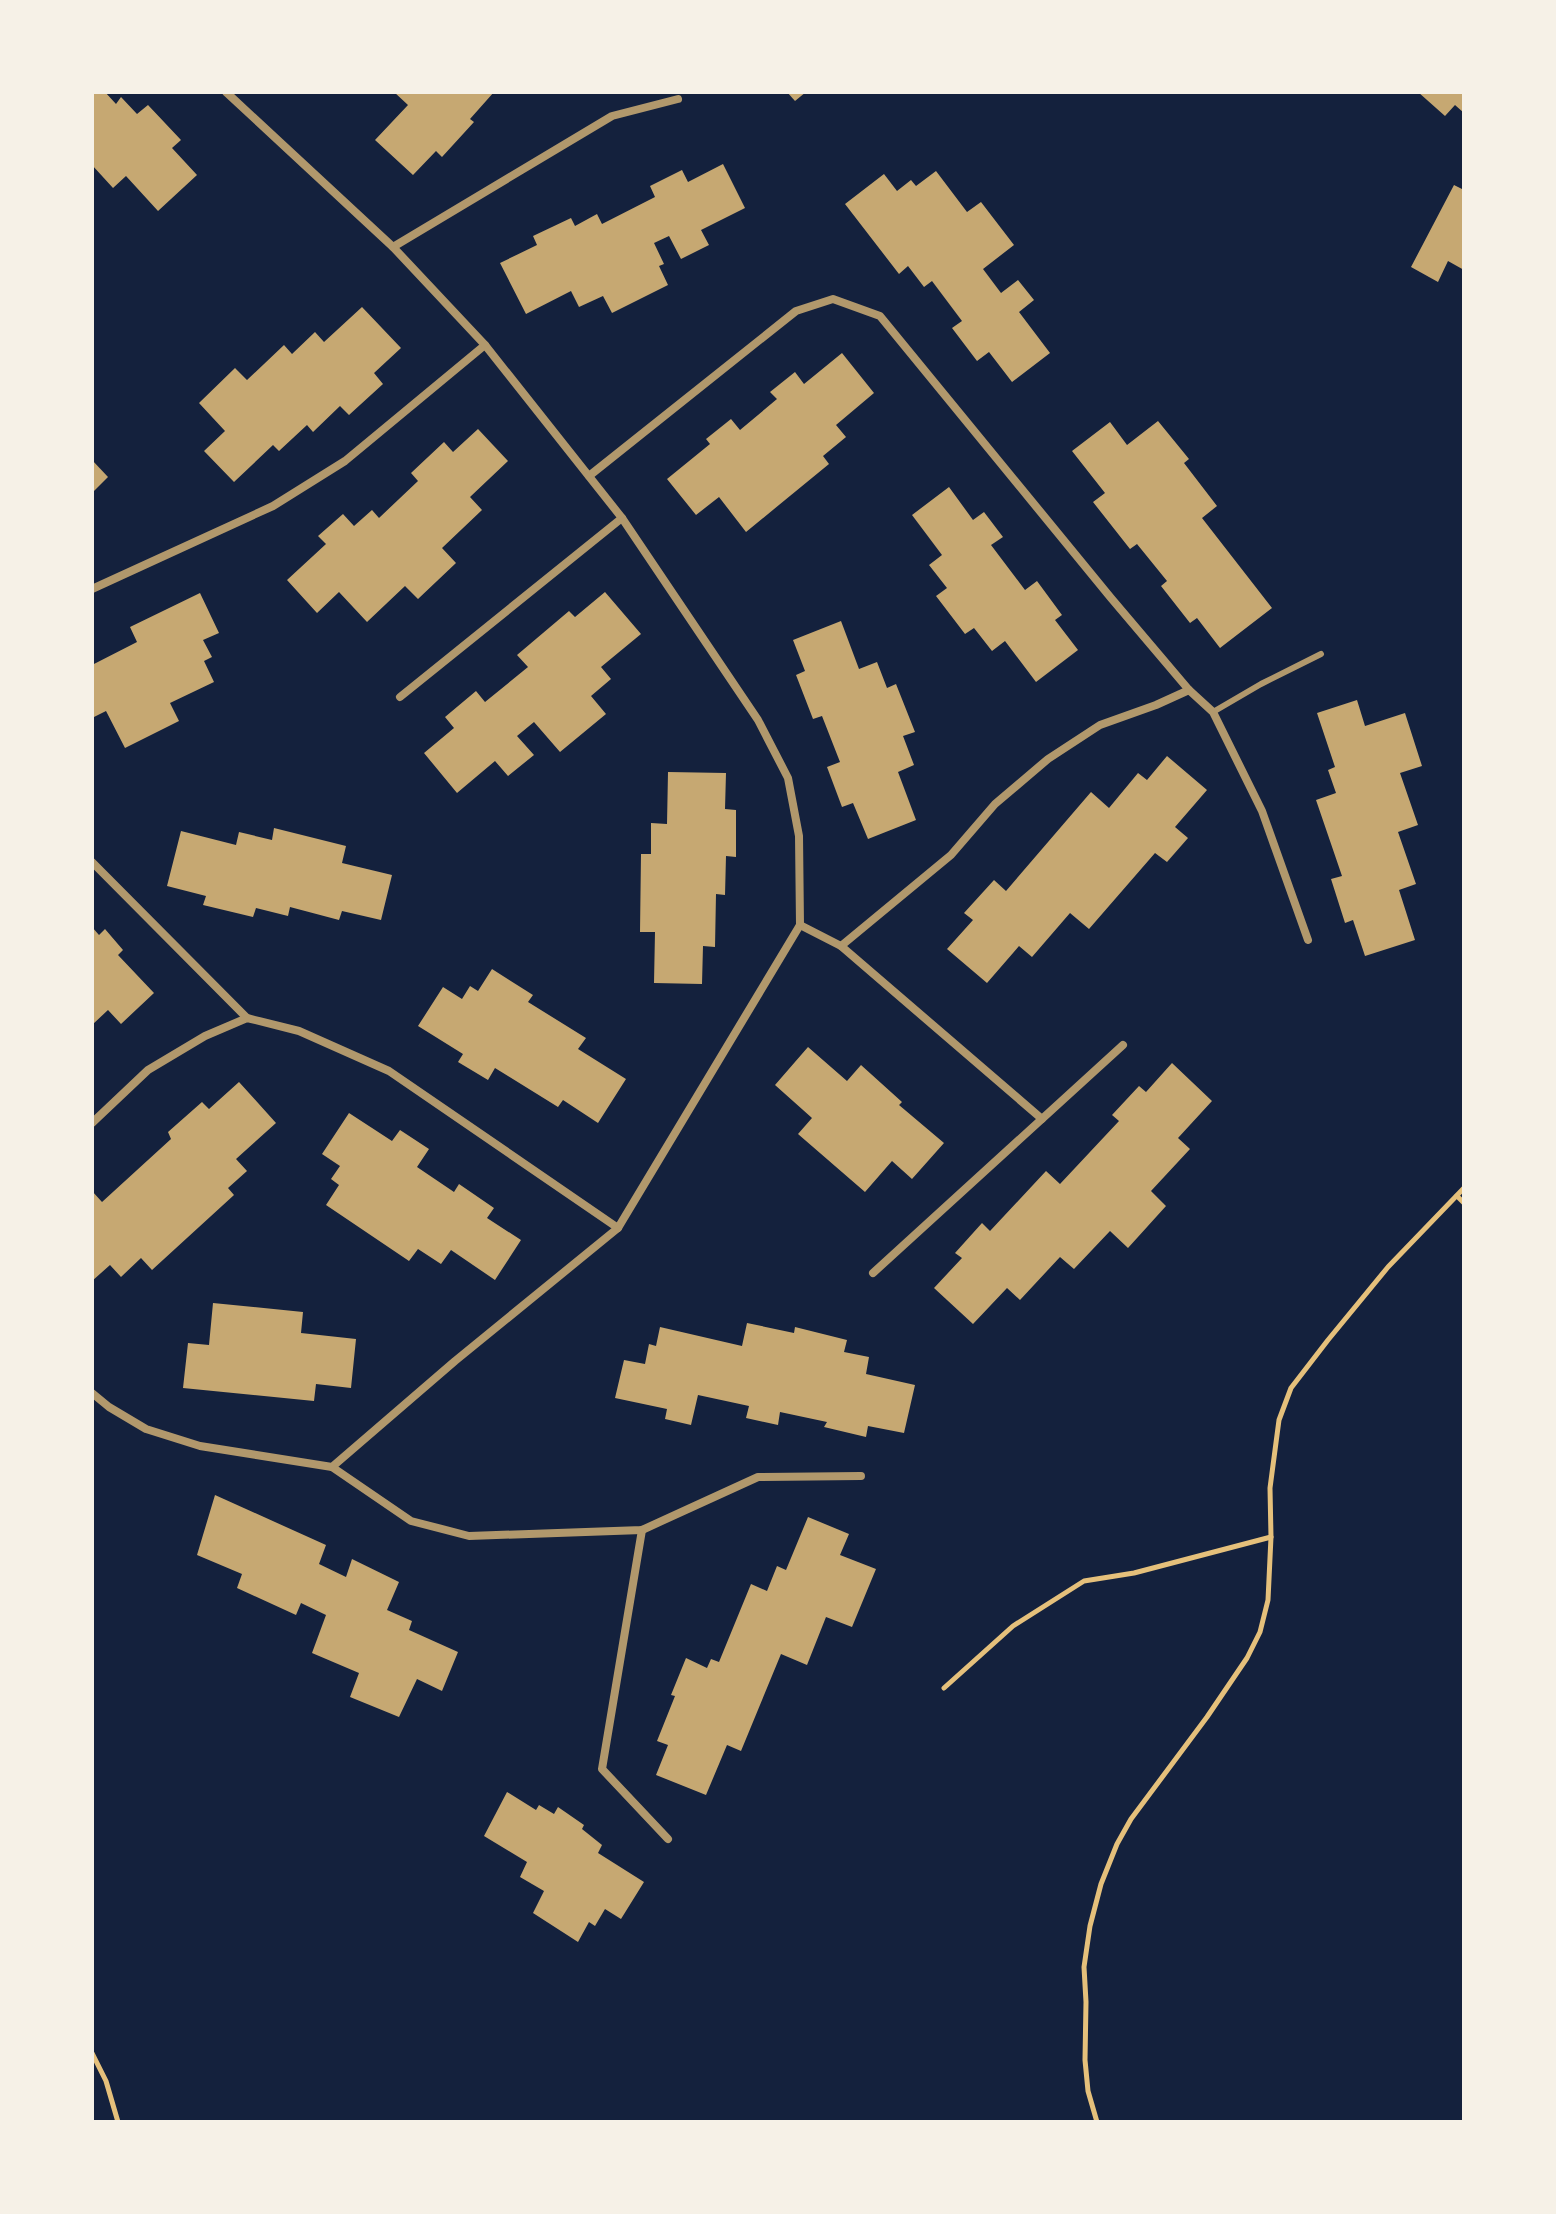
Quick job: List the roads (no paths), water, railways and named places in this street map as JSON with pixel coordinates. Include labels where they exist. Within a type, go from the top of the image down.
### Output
[{"type":"street","points":[[226,92],[393,247],[485,345],[622,518],[758,720],[788,778],[799,836],[800,925],[618,1228],[455,1361],[332,1467]]},
{"type":"street","points":[[393,247],[612,116],[678,99]]},
{"type":"street","points":[[589,476],[796,311],[833,299],[880,316],[1111,598],[1189,690],[1213,712],[1262,811],[1308,940]]},
{"type":"street","points":[[92,589],[273,506],[345,461],[485,345]]},
{"type":"street","points":[[400,697],[622,518]]},
{"type":"street","points":[[841,946],[951,855],[995,804],[1048,759],[1100,725],[1189,690]]},
{"type":"street","points":[[92,862],[247,1018],[299,1031],[389,1071],[618,1228]]},
{"type":"street","points":[[800,925],[841,946],[1042,1119]]},
{"type":"street","points":[[92,1123],[148,1070],[205,1036],[247,1018]]},
{"type":"street","points":[[873,1273],[1123,1045]]},
{"type":"street","points":[[92,1393],[146,1429],[200,1446],[332,1467],[411,1521],[469,1536],[642,1530],[758,1477],[861,1476]]},
{"type":"street","points":[[642,1530],[602,1769],[668,1839]]},
{"type":"lane","points":[[1213,712],[1321,654]]}]
